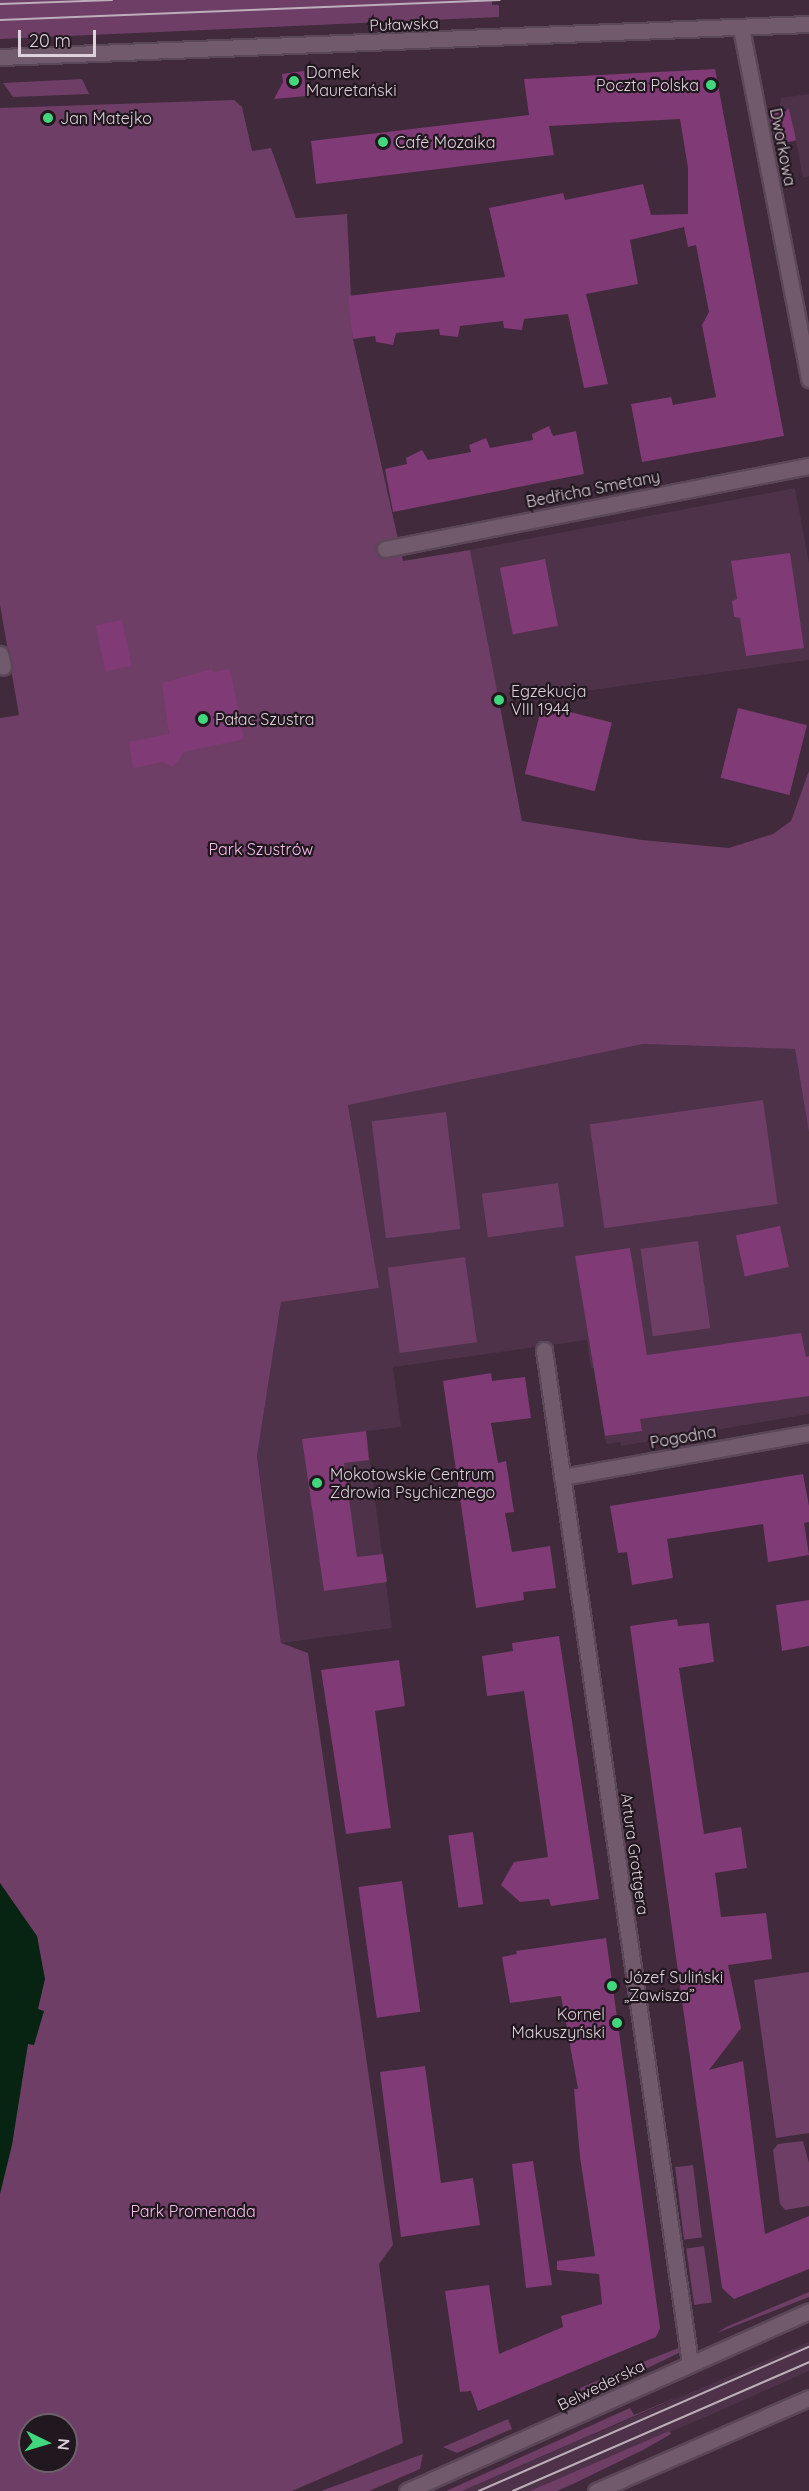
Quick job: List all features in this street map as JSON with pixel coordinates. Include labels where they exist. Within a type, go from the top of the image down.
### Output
[{"type":"street","name":"Puławska","points":[[0,57],[809,24]]},
{"type":"street","name":"Dworkowa","points":[[741,28],[809,379]]},
{"type":"street","name":"Bedřicha Smetany","points":[[385,549],[809,466]]},
{"type":"street","name":"Artura Grottgera","points":[[544,1350],[690,2362]]},
{"type":"street","name":"Pogodna","points":[[562,1477],[809,1433]]},
{"type":"street","name":"Belwederska","points":[[407,2491],[690,2362],[809,2311]]},
{"type":"street","points":[[596,2491],[612,2487],[809,2398]]},
{"type":"shaded area","points":[[809,94],[809,176],[803,178],[796,140],[775,144],[769,114],[779,111],[781,98]]},
{"type":"shaded area","points":[[795,488],[809,563],[809,660],[499,703],[470,550]]},
{"type":"shaded area","points":[[643,1044],[795,1049],[809,1133],[809,1414],[621,1446],[620,1442],[606,1444],[595,1368],[591,1368],[587,1340],[393,1367],[401,1427],[366,1431],[392,1628],[281,1643],[257,1456],[281,1302],[379,1288],[348,1104]]},
{"type":"shaded area","points":[[0,1883],[37,1936],[45,1979],[38,2009],[44,2011],[34,2045],[28,2044],[12,2145],[0,2194]]},
{"type":"shaded area","points":[[809,2342],[809,2371],[708,2416],[530,2491],[462,2491]]},
{"type":"green space","points":[[0,0],[492,0],[492,5],[499,5],[499,17],[0,39]]},
{"type":"green space","points":[[82,79],[89,94],[13,97],[3,83]]},
{"type":"green space","points":[[234,100],[242,107],[252,151],[271,148],[296,218],[347,214],[353,339],[403,561],[470,550],[522,821],[642,840],[729,848],[773,834],[791,821],[809,771],[809,1133],[795,1049],[643,1044],[348,1105],[379,1288],[281,1302],[257,1456],[281,1643],[308,1653],[393,2245],[379,2264],[403,2443],[292,2491],[0,2491],[0,718],[19,715],[0,605],[0,108]]},
{"type":"green space","points":[[763,1100],[778,1204],[604,1228],[590,1124]]},
{"type":"green space","points":[[446,1112],[460,1229],[386,1238],[372,1121]]},
{"type":"green space","points":[[558,1183],[564,1227],[488,1237],[482,1194]]},
{"type":"green space","points":[[698,1241],[710,1328],[653,1336],[641,1249]]},
{"type":"green space","points":[[465,1257],[477,1342],[400,1353],[388,1268]]},
{"type":"green space","points":[[809,1972],[809,2133],[776,2138],[754,1980]]},
{"type":"green space","points":[[803,2141],[809,2163],[809,2206],[785,2210],[780,2204],[773,2150],[778,2144]]},
{"type":"green space","points":[[693,2165],[702,2237],[684,2240],[675,2167]]},
{"type":"green space","points":[[704,2246],[712,2302],[694,2305],[686,2249]]},
{"type":"green space","points":[[809,2292],[809,2297],[717,2333],[726,2327]]},
{"type":"green space","points":[[681,2347],[683,2351],[633,2375],[630,2367]]},
{"type":"green space","points":[[616,2373],[618,2379],[583,2397],[580,2388]]},
{"type":"green space","points":[[692,2391],[462,2491],[446,2491],[630,2408],[634,2415]]},
{"type":"green space","points":[[508,2419],[512,2429],[457,2453],[443,2447]]},
{"type":"green space","points":[[669,2431],[671,2434],[643,2450],[557,2491],[530,2491]]},
{"type":"green space","points":[[423,2454],[420,2469],[369,2491],[321,2491]]},
{"type":"building","points":[[715,69],[784,436],[642,462],[631,404],[671,397],[673,405],[716,397],[702,325],[709,312],[696,245],[688,247],[684,227],[630,240],[638,284],[586,294],[608,384],[584,388],[568,314],[524,319],[522,330],[504,328],[503,321],[460,326],[458,337],[440,335],[439,329],[396,333],[393,345],[376,342],[375,336],[353,339],[348,296],[505,277],[489,208],[563,193],[565,200],[643,184],[651,215],[688,214],[688,168],[680,119],[549,126],[554,155],[316,184],[311,141],[529,115],[524,79]]},
{"type":"building","name":"Domek Mauretański","points":[[304,71],[306,96],[274,99],[283,82],[282,74]]},
{"type":"building","points":[[789,109],[796,140],[776,145],[769,114]]},
{"type":"building","points":[[549,426],[553,436],[576,431],[584,474],[393,512],[385,469],[407,464],[406,458],[422,450],[428,460],[471,452],[469,445],[486,438],[490,448],[533,440],[532,434]]},
{"type":"building","points":[[790,553],[804,648],[746,656],[740,618],[734,617],[732,601],[737,599],[731,561]]},
{"type":"building","points":[[545,559],[558,626],[513,635],[500,568]]},
{"type":"building","points":[[122,620],[132,666],[105,672],[96,626]]},
{"type":"building","name":"Pałac Szustra","points":[[212,669],[213,672],[230,669],[244,739],[184,752],[173,767],[163,762],[133,768],[129,742],[169,734],[162,683]]},
{"type":"building","points":[[542,705],[612,722],[595,791],[525,774]]},
{"type":"building","points":[[738,708],[807,725],[789,795],[721,778]]},
{"type":"building","points":[[780,1226],[789,1267],[745,1276],[736,1235]]},
{"type":"building","points":[[630,1248],[647,1355],[801,1333],[806,1357],[809,1356],[809,1396],[640,1419],[642,1431],[605,1436],[575,1256]]},
{"type":"building","points":[[491,1373],[492,1381],[525,1377],[531,1418],[491,1423],[498,1463],[506,1461],[514,1512],[505,1513],[512,1552],[550,1546],[556,1588],[523,1592],[524,1600],[476,1608],[443,1381]]},
{"type":"building","points":[[366,1431],[369,1460],[344,1463],[357,1557],[383,1554],[387,1582],[324,1591],[302,1439]]},
{"type":"building","points":[[803,1474],[809,1506],[809,1522],[804,1523],[809,1555],[768,1562],[763,1524],[667,1539],[673,1578],[632,1585],[627,1552],[618,1553],[610,1506]]},
{"type":"building","points":[[809,1600],[809,1646],[782,1651],[776,1605]]},
{"type":"building","points":[[677,1619],[678,1626],[709,1623],[714,1662],[679,1668],[704,1834],[741,1827],[747,1868],[715,1873],[721,1917],[766,1913],[772,1959],[728,1965],[741,2028],[709,2070],[743,2061],[765,2234],[809,2216],[809,2269],[734,2299],[722,2288],[630,1626]]},
{"type":"building","points":[[559,1636],[599,1899],[551,1906],[549,1899],[520,1902],[501,1885],[514,1862],[548,1857],[524,1691],[487,1696],[482,1656],[513,1651],[512,1643]]},
{"type":"building","points":[[399,1660],[405,1706],[375,1711],[391,1828],[346,1834],[321,1670]]},
{"type":"building","points":[[473,1832],[483,1904],[458,1908],[448,1835]]},
{"type":"building","points":[[402,1881],[420,2012],[377,2018],[358,1887]]},
{"type":"building","points":[[606,1938],[660,2328],[656,2337],[478,2411],[471,2391],[460,2392],[445,2291],[489,2285],[499,2354],[563,2327],[561,2316],[602,2304],[599,2274],[557,2270],[557,2261],[595,2256],[580,2157],[574,2089],[578,2089],[561,1996],[510,2003],[502,1957],[517,1954],[516,1951]]},
{"type":"building","points":[[425,2066],[441,2183],[473,2178],[480,2225],[401,2237],[380,2072]]},
{"type":"building","points":[[533,2161],[552,2285],[526,2288],[512,2164]]},
{"type":"tram line","points":[[0,4],[112,0]]},
{"type":"tram line","points":[[0,20],[500,0]]},
{"type":"tram line","points":[[479,2491],[809,2347]]},
{"type":"tram line","points":[[513,2491],[809,2362]]},
{"type":"place","name":"Domek Mauretański","points":[[294,81]]},
{"type":"place","name":"Poczta Polska","points":[[711,85]]},
{"type":"place","name":"Jan Matejko","points":[[48,118]]},
{"type":"place","name":"Café Mozaika","points":[[383,142]]},
{"type":"place","name":"Egzekucja VIII 1944","points":[[499,700]]},
{"type":"place","name":"Pałac Szustra","points":[[203,719]]},
{"type":"place","name":"Mokotowskie Centrum Zdrowia Psychicznego","points":[[317,1483]]},
{"type":"place","name":"Józef Suliński „Zawisza”","points":[[612,1986]]},
{"type":"place","name":"Kornel Makuszyński","points":[[617,2023]]},
{"type":"park label","name":"Park Szustrów","points":[[261,849]]},
{"type":"park label","name":"Park Promenada","points":[[193,2211]]}]
